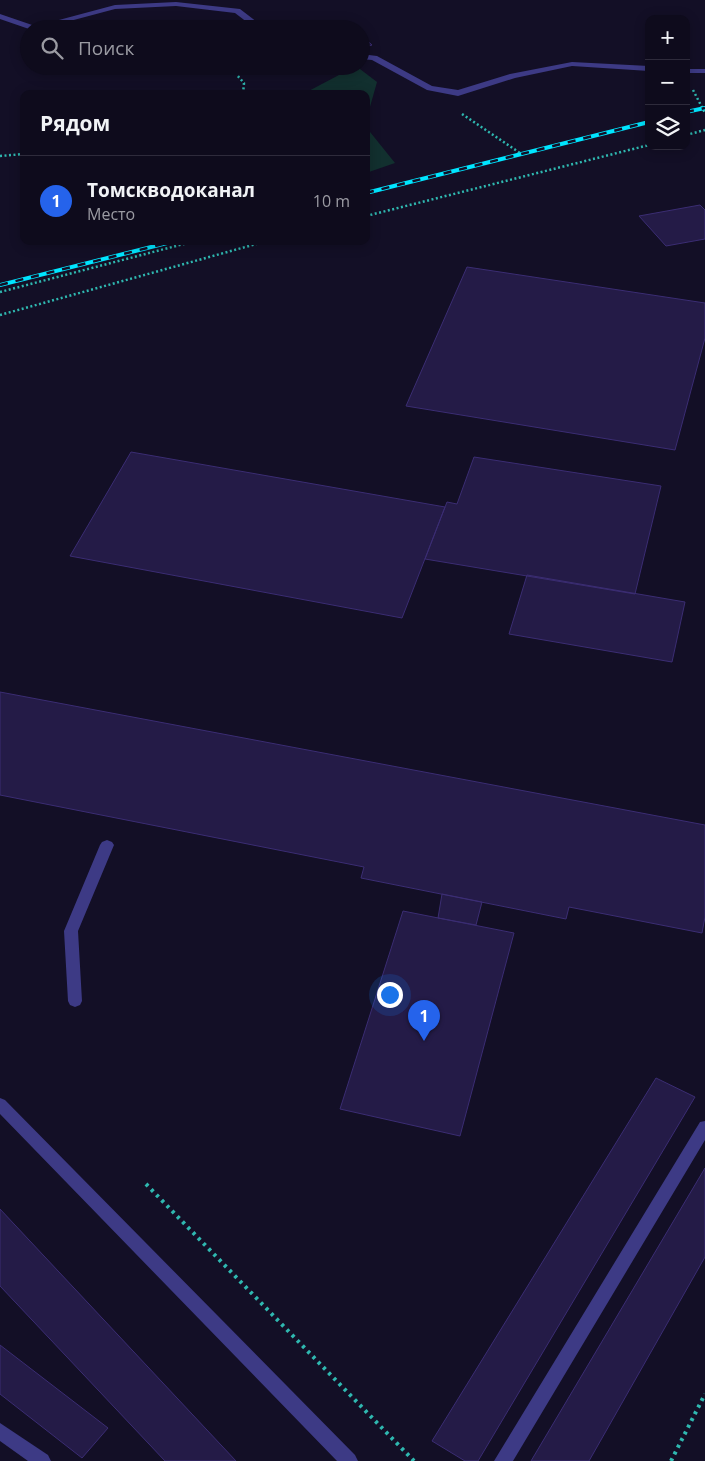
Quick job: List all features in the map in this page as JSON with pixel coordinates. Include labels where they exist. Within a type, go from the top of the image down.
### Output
[{"type":"street","points":[[65,20],[115,7],[176,4],[237,11],[250,20]]},
{"type":"street","points":[[0,16],[20,23]]},
{"type":"street","points":[[370,57],[430,88],[458,93],[513,76],[572,64],[645,69]]},
{"type":"street","points":[[690,72],[705,71]]},
{"type":"street","points":[[75,1001],[71,931],[107,845]]},
{"type":"street","points":[[0,1104],[349,1461]]},
{"type":"street","points":[[503,1461],[705,1127]]},
{"type":"street","points":[[0,1431],[42,1461]]},
{"type":"path","points":[[237,75],[244,83],[243,90]]},
{"type":"path","points":[[690,84],[705,113]]},
{"type":"path","points":[[444,92],[460,112],[520,153]]},
{"type":"path","points":[[690,134],[705,130]]},
{"type":"path","points":[[370,215],[645,146]]},
{"type":"path","points":[[0,156],[20,154]]},
{"type":"path","points":[[0,292],[180,245]]},
{"type":"path","points":[[0,315],[253,245]]},
{"type":"path","points":[[146,1184],[414,1461]]},
{"type":"path","points":[[670,1461],[705,1394]]},
{"type":"green space","points":[[339,75],[368,75],[377,82],[370,107],[370,90],[311,90]]},
{"type":"green space","points":[[370,132],[395,163],[370,172]]},
{"type":"building","points":[[700,205],[705,210],[705,239],[666,246],[639,216]]},
{"type":"building","points":[[467,267],[705,303],[705,338],[675,450],[406,406]]},
{"type":"building","points":[[131,452],[445,507],[402,618],[70,556]]},
{"type":"building","points":[[474,457],[661,486],[635,594],[425,559],[447,502],[457,504]]},
{"type":"building","points":[[527,575],[685,602],[672,662],[509,634]]},
{"type":"building","points":[[0,692],[705,825],[705,917],[702,933],[569,907],[566,919],[361,878],[364,867],[0,795]]},
{"type":"building","points":[[442,894],[482,902],[476,925],[438,918]]},
{"type":"building","points":[[403,911],[514,933],[460,1136],[340,1109]]},
{"type":"building","points":[[656,1078],[695,1097],[478,1461],[465,1461],[432,1441]]},
{"type":"building","points":[[705,1168],[705,1257],[589,1461],[531,1461]]},
{"type":"building","points":[[0,1209],[236,1461],[165,1461],[0,1286]]},
{"type":"building","points":[[0,1345],[108,1428],[82,1458],[0,1394]]},
{"type":"railway","points":[[690,111],[705,108]]},
{"type":"railway","points":[[370,192],[645,123]]},
{"type":"railway","points":[[0,285],[159,245]]},
{"type":"place","name":"Томскводоканал","points":[[424,1041]]}]
